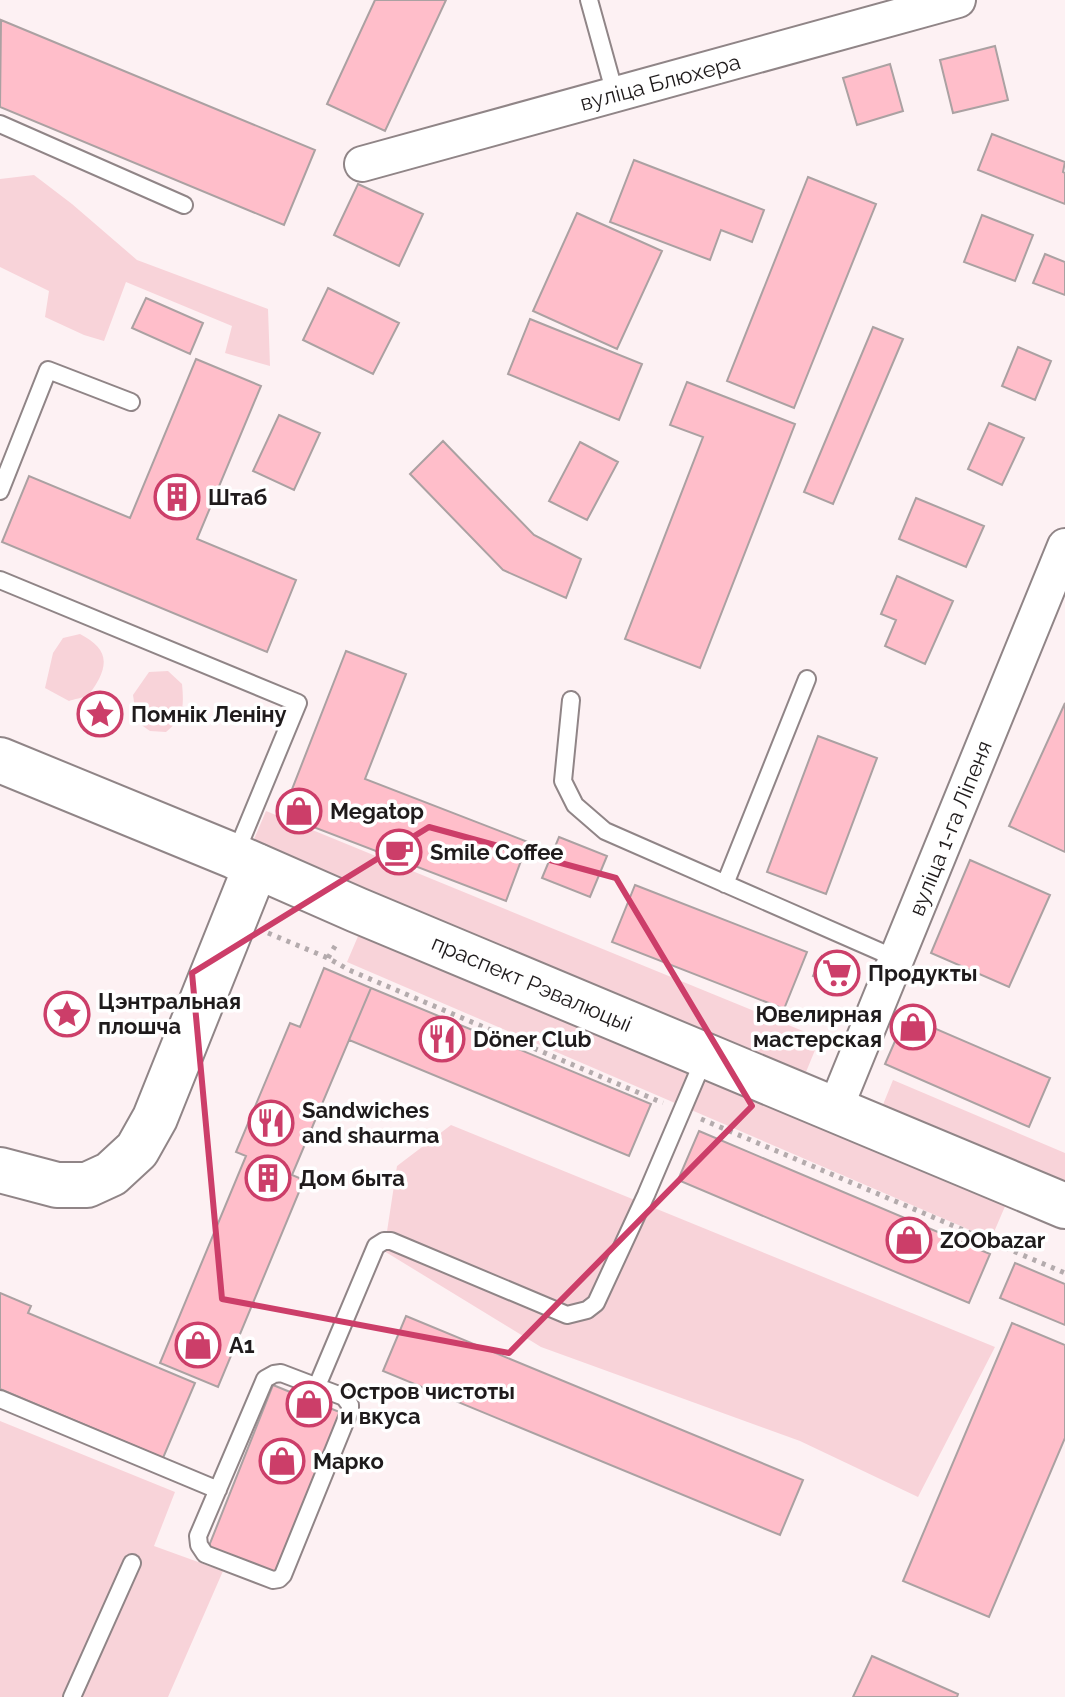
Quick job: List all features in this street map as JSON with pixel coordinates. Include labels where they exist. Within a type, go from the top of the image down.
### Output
[{"type":"main road","name":"праспект Рэвалюцыі","points":[[0,760],[1065,1206]]},
{"type":"main road","points":[[0,1170],[57,1185],[87,1185],[111,1174],[137,1150],[155,1118],[245,861]]},
{"type":"street","name":"вуліца Блюхера","points":[[362,164],[958,0]]},
{"type":"street","name":"вуліца 1-га Ліпеня","points":[[835,1109],[1065,546]]},
{"type":"lane","points":[[589,0],[615,94]]},
{"type":"lane","points":[[0,124],[184,205]]},
{"type":"lane","points":[[0,491],[48,370],[131,402]]},
{"type":"lane","points":[[0,580],[298,703],[245,861]]},
{"type":"lane","points":[[725,884],[807,679]]},
{"type":"lane","points":[[571,700],[563,781],[575,805],[605,831],[897,959]]},
{"type":"lane","points":[[317,1386],[376,1246],[384,1241],[391,1241],[567,1315],[587,1310],[596,1303],[706,1055]]},
{"type":"lane","points":[[281,1373],[317,1386],[344,1397],[350,1410],[283,1575],[279,1579],[265,1578],[205,1554],[198,1536],[265,1379],[281,1373]]},
{"type":"lane","points":[[0,1399],[218,1490]]},
{"type":"lane","points":[[72,1697],[132,1563]]},
{"type":"highlighted area","points":[[429,827],[616,878],[752,1106],[509,1353],[222,1299],[192,973]]},
{"type":"shaded area","points":[[34,175],[137,260],[268,309],[270,366],[225,353],[232,326],[126,282],[104,341],[45,317],[49,291],[0,267],[0,179]]},
{"type":"shaded area","points":[[80,634],[102,652],[104,664],[91,692],[69,701],[45,688],[53,653],[63,638]]},
{"type":"shaded area","points":[[168,671],[182,684],[182,711],[166,732],[150,731],[137,722],[133,695],[149,672]]},
{"type":"shaded area","points":[[266,811],[820,1038],[806,1072],[252,844]]},
{"type":"shaded area","points":[[362,927],[1006,1204],[991,1239],[347,962]]},
{"type":"shaded area","points":[[893,1080],[1065,1153],[1065,1185],[882,1107]]},
{"type":"shaded area","points":[[451,1125],[995,1347],[918,1497],[800,1441],[541,1347],[384,1251],[397,1166]]},
{"type":"shaded area","points":[[0,1421],[175,1492],[154,1546],[223,1571],[168,1697],[0,1697]]},
{"type":"building","points":[[375,0],[446,0],[385,131],[327,104]]},
{"type":"building","points":[[1,20],[315,150],[284,225],[0,107]]},
{"type":"building","points":[[995,46],[1008,100],[953,113],[940,60]]},
{"type":"building","points":[[890,64],[903,111],[857,125],[843,78]]},
{"type":"building","points":[[992,134],[1065,162],[1065,204],[978,170]]},
{"type":"building","points":[[634,160],[764,210],[752,242],[721,230],[710,260],[610,222]]},
{"type":"building","points":[[808,177],[876,204],[794,408],[727,381]]},
{"type":"building","points":[[358,184],[423,214],[399,266],[334,235]]},
{"type":"building","points":[[577,213],[662,251],[617,349],[533,311]]},
{"type":"building","points":[[982,215],[1033,235],[1015,281],[964,262]]},
{"type":"building","points":[[1045,254],[1065,262],[1065,295],[1033,283]]},
{"type":"building","points":[[328,288],[399,323],[373,374],[303,340]]},
{"type":"building","points":[[146,298],[203,323],[190,354],[132,328]]},
{"type":"building","points":[[530,319],[642,364],[619,420],[508,374]]},
{"type":"building","points":[[873,327],[903,339],[833,504],[804,492]]},
{"type":"building","points":[[1018,347],[1051,361],[1035,400],[1002,386]]},
{"type":"building","name":"Штаб","points":[[196,359],[261,386],[197,539],[296,580],[267,652],[2,542],[29,476],[130,518]]},
{"type":"building","points":[[687,382],[795,424],[700,668],[625,639],[703,437],[670,425]]},
{"type":"building","points":[[279,415],[320,433],[294,490],[253,471]]},
{"type":"building","points":[[989,423],[1024,438],[1002,485],[968,469]]},
{"type":"building","points":[[443,441],[534,535],[581,559],[566,598],[503,570],[410,474]]},
{"type":"building","points":[[580,442],[618,462],[587,520],[549,501]]},
{"type":"building","points":[[916,498],[984,526],[966,567],[899,539]]},
{"type":"building","points":[[897,576],[953,601],[925,664],[885,646],[896,620],[881,614]]},
{"type":"building","points":[[346,651],[406,674],[365,779],[528,842],[506,901],[282,815]]},
{"type":"building","points":[[1065,703],[1065,852],[1009,826]]},
{"type":"building","points":[[818,736],[877,758],[826,894],[767,872]]},
{"type":"building","points":[[559,837],[607,856],[590,897],[542,878]]},
{"type":"building","points":[[970,860],[1050,895],[1009,987],[931,953]]},
{"type":"building","points":[[635,885],[807,952],[784,1009],[612,942]]},
{"type":"building","points":[[822,956],[846,966],[837,986],[813,976]]},
{"type":"building","name":"Дом быта","points":[[324,968],[371,988],[292,1175],[304,1180],[218,1387],[160,1363],[246,1156],[236,1152],[290,1023],[300,1027]]},
{"type":"building","points":[[371,988],[651,1104],[629,1156],[349,1040]]},
{"type":"building","points":[[906,1016],[1050,1078],[1029,1127],[885,1064]]},
{"type":"building","points":[[699,1131],[990,1254],[969,1303],[678,1180]]},
{"type":"building","points":[[1015,1263],[1065,1284],[1065,1325],[1000,1298]]},
{"type":"building","points":[[0,1293],[31,1306],[28,1313],[195,1383],[163,1458],[0,1389]]},
{"type":"building","points":[[406,1316],[803,1480],[780,1535],[383,1371]]},
{"type":"building","points":[[1012,1323],[1065,1345],[1065,1438],[989,1617],[903,1581]]},
{"type":"building","points":[[273,1385],[342,1413],[276,1578],[207,1551]]},
{"type":"building","points":[[872,1656],[958,1694],[957,1697],[853,1697]]},
{"type":"place","name":"Штаб","points":[[177,497]]},
{"type":"place","name":"Помнік Леніну","points":[[100,714]]},
{"type":"place","name":"Megatop","points":[[299,811]]},
{"type":"place","name":"Smile Coffee","points":[[399,852]]},
{"type":"place","name":"Продукты","points":[[837,973]]},
{"type":"place","name":"Цэнтральная плошча","points":[[67,1014]]},
{"type":"place","name":"Ювелирная мастерская","points":[[913,1027]]},
{"type":"place","name":"Döner Club","points":[[442,1039]]},
{"type":"place","name":"Sandwiches and shaurma","points":[[271,1123]]},
{"type":"place","name":"Дом быта","points":[[268,1178]]},
{"type":"place","name":"ZOObazar","points":[[909,1240]]},
{"type":"place","name":"A1","points":[[198,1345]]},
{"type":"place","name":"Остров чистоты и вкуса","points":[[309,1404]]},
{"type":"place","name":"Марко","points":[[282,1461]]}]
